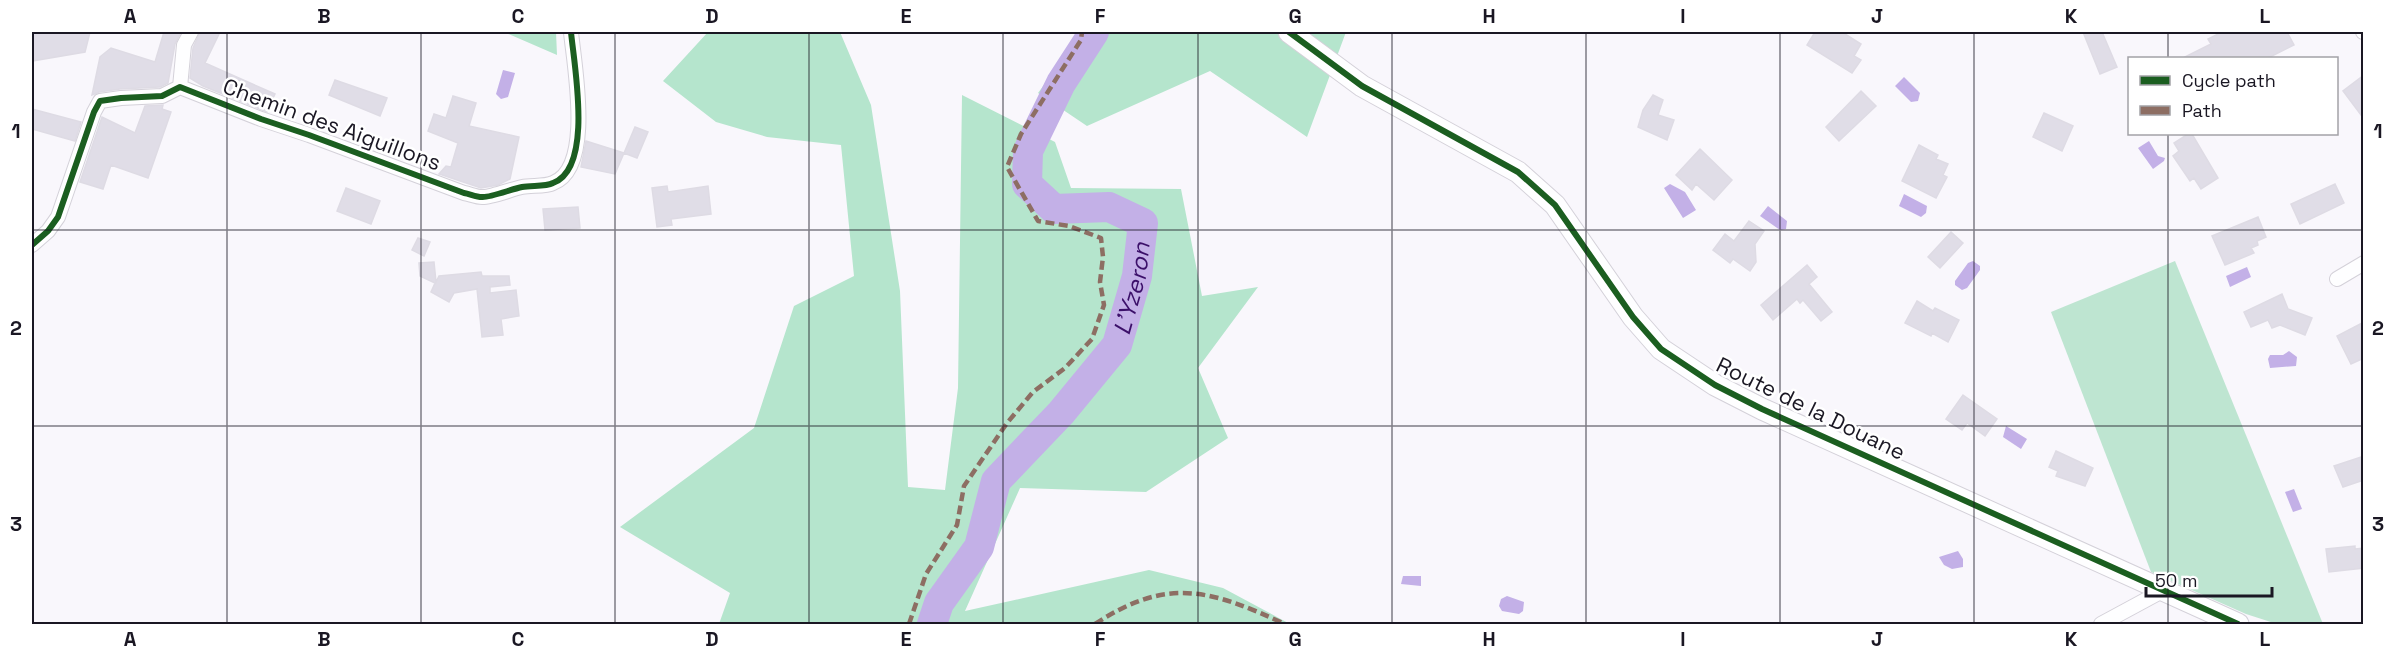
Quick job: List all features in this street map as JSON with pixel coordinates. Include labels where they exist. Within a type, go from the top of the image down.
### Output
[{"type":"main road","name":"Route de la Douane","points":[[1289,32],[1362,86],[1518,172],[1555,205],[1633,317],[1661,349],[1715,385],[1762,409],[2238,624]]},
{"type":"street","points":[[32,245],[48,231],[58,217],[94,112],[100,101],[162,96],[180,87],[184,45],[192,32]]},
{"type":"street","name":"Chemin des Aiguillons","points":[[180,87],[261,119],[464,193],[484,198],[506,190],[554,183],[566,173],[574,159],[578,145],[577,102],[571,32]]},
{"type":"street","points":[[2337,279],[2364,263]]},
{"type":"street","points":[[2101,624],[2164,590]]},
{"type":"green space","points":[[556,32],[557,55],[506,33]]},
{"type":"green space","points":[[708,32],[840,32],[871,105],[900,291],[908,487],[945,490],[958,388],[962,95],[1055,142],[1071,188],[1181,189],[1202,296],[1258,287],[1198,368],[1228,438],[1146,492],[1020,488],[965,611],[1149,570],[1223,588],[1290,624],[719,624],[730,593],[620,527],[754,428],[794,306],[854,276],[841,145],[767,137],[716,122],[663,81]]},
{"type":"green space","points":[[1083,32],[1346,32],[1307,137],[1210,71],[1087,126],[1038,93]]},
{"type":"green space","points":[[2175,261],[2323,624],[2277,624],[2246,614],[2151,572],[2051,312]]},
{"type":"shaded area","points":[[503,70],[515,73],[508,97],[501,99],[496,94]]},
{"type":"shaded area","points":[[1904,77],[1920,93],[1918,101],[1911,102],[1895,86]]},
{"type":"shaded area","points":[[2149,141],[2158,156],[2165,158],[2153,169],[2138,148]]},
{"type":"shaded area","points":[[1670,184],[1685,192],[1696,210],[1683,218],[1664,188]]},
{"type":"shaded area","points":[[1904,194],[1927,206],[1926,213],[1921,217],[1899,206]]},
{"type":"shaded area","points":[[1768,206],[1787,221],[1786,229],[1780,230],[1760,216]]},
{"type":"shaded area","points":[[1973,261],[1980,266],[1980,270],[1967,288],[1962,290],[1955,285],[1955,281],[1968,263]]},
{"type":"shaded area","points":[[2247,267],[2251,277],[2230,287],[2226,276]]},
{"type":"shaded area","points":[[2289,351],[2297,357],[2296,366],[2270,368],[2268,359],[2270,355],[2283,355]]},
{"type":"shaded area","points":[[2006,426],[2027,439],[2021,449],[2003,437]]},
{"type":"shaded area","points":[[2294,489],[2302,509],[2293,512],[2285,492]]},
{"type":"shaded area","points":[[1958,551],[1963,559],[1963,567],[1952,569],[1944,565],[1939,557]]},
{"type":"shaded area","points":[[1403,576],[1421,576],[1421,586],[1401,584]]},
{"type":"shaded area","points":[[1507,596],[1524,602],[1523,611],[1519,614],[1502,611],[1499,606],[1501,599]]},
{"type":"building","points":[[32,32],[90,32],[85,52],[32,61]]},
{"type":"building","points":[[164,32],[181,32],[175,44],[168,83],[160,87],[120,89],[92,95],[100,57],[111,48],[155,62]]},
{"type":"building","points":[[200,32],[220,32],[205,63],[275,94],[267,112],[203,86],[190,78],[193,48]]},
{"type":"building","points":[[1815,32],[1842,32],[1861,44],[1854,56],[1861,60],[1852,73],[1807,45]]},
{"type":"building","points":[[2083,32],[2102,32],[2117,67],[2100,74]]},
{"type":"building","points":[[2222,32],[2287,32],[2294,45],[2270,57],[2185,57],[2211,44],[2208,39]]},
{"type":"building","points":[[2364,75],[2364,119],[2343,91]]},
{"type":"building","points":[[335,80],[387,98],[380,116],[329,95]]},
{"type":"building","points":[[1861,91],[1876,106],[1839,141],[1826,127]]},
{"type":"building","points":[[1653,95],[1663,100],[1658,115],[1674,120],[1667,140],[1638,127],[1643,110]]},
{"type":"building","points":[[453,96],[476,103],[469,126],[519,137],[510,179],[498,185],[481,188],[439,174],[446,166],[451,167],[458,143],[428,131],[434,114],[446,118]]},
{"type":"building","points":[[163,105],[162,109],[171,112],[148,178],[111,165],[103,189],[80,182],[102,117],[135,133],[145,106]]},
{"type":"building","points":[[32,109],[81,122],[75,141],[32,129]]},
{"type":"building","points":[[2044,113],[2073,126],[2062,151],[2033,137]]},
{"type":"building","points":[[635,127],[648,132],[637,158],[624,153]]},
{"type":"building","points":[[2186,135],[2193,135],[2218,178],[2201,189],[2194,178],[2190,181],[2173,156],[2179,151],[2174,143]]},
{"type":"building","points":[[586,141],[624,153],[615,174],[581,167]]},
{"type":"building","points":[[1919,145],[1938,155],[1936,159],[1948,164],[1943,175],[1947,177],[1936,198],[1902,181]]},
{"type":"building","points":[[1700,149],[1732,180],[1714,200],[1696,184],[1692,190],[1676,175]]},
{"type":"building","points":[[2335,184],[2344,203],[2300,224],[2291,204]]},
{"type":"building","points":[[667,186],[668,192],[708,186],[711,214],[671,219],[672,225],[657,227],[652,188]]},
{"type":"building","points":[[346,188],[380,201],[371,224],[337,211]]},
{"type":"building","points":[[578,207],[580,228],[545,230],[543,209]]},
{"type":"building","points":[[2258,217],[2266,237],[2257,241],[2258,245],[2251,248],[2254,253],[2225,265],[2212,236]]},
{"type":"building","points":[[1749,221],[1764,231],[1755,244],[1756,262],[1750,271],[1733,259],[1730,263],[1713,250],[1725,234],[1734,241]]},
{"type":"building","points":[[1951,232],[1963,243],[1940,268],[1928,257]]},
{"type":"building","points":[[418,238],[430,242],[424,256],[412,250]]},
{"type":"building","points":[[434,262],[436,282],[439,276],[481,272],[482,276],[509,276],[510,285],[490,287],[490,293],[516,290],[519,316],[501,319],[503,335],[482,337],[477,289],[454,293],[449,302],[431,292],[435,283],[420,276],[419,263]]},
{"type":"building","points":[[1807,265],[1817,277],[1809,284],[1832,312],[1821,321],[1803,300],[1800,303],[1797,299],[1773,320],[1761,305]]},
{"type":"building","points":[[2282,294],[2288,309],[2312,318],[2305,335],[2280,325],[2272,328],[2268,320],[2251,327],[2244,312]]},
{"type":"building","points":[[1917,301],[1933,311],[1935,308],[1959,320],[1948,342],[1905,323]]},
{"type":"building","points":[[2364,322],[2364,358],[2351,364],[2337,336]]},
{"type":"building","points":[[1963,395],[1997,419],[1985,436],[1967,423],[1962,430],[1946,419]]},
{"type":"building","points":[[2056,451],[2093,468],[2085,486],[2056,476],[2058,471],[2049,467]]},
{"type":"building","points":[[2364,456],[2364,480],[2343,487],[2334,466]]},
{"type":"building","points":[[2355,546],[2355,549],[2364,548],[2364,568],[2329,572],[2326,549]]},
{"type":"waterway","name":"L'Yzeron","points":[[932,624],[939,603],[979,547],[996,481],[1061,413],[1117,345],[1137,276],[1143,223],[1109,207],[1054,209],[1027,184],[1028,151],[1061,83],[1094,32]]},
{"type":"marked path","points":[[909,624],[926,574],[957,525],[964,486],[1007,423],[1033,392],[1065,368],[1092,339],[1104,305],[1100,282],[1103,257],[1101,238],[1069,226],[1038,221],[1007,167],[1021,134],[1081,40],[1082,32]]},
{"type":"marked path","points":[[1095,624],[1145,599],[1168,594],[1190,593],[1212,596],[1234,603],[1285,624]]},
{"type":"cycle path","points":[[32,245],[48,231],[58,217],[94,112],[100,101],[162,96],[180,87],[261,119],[475,196],[485,197],[522,187],[553,183],[566,174],[574,158],[578,137],[577,90],[571,32]]},
{"type":"cycle path","points":[[1289,32],[1362,86],[1518,172],[1555,205],[1633,317],[1661,349],[1715,385],[1762,409],[2238,624]]}]
